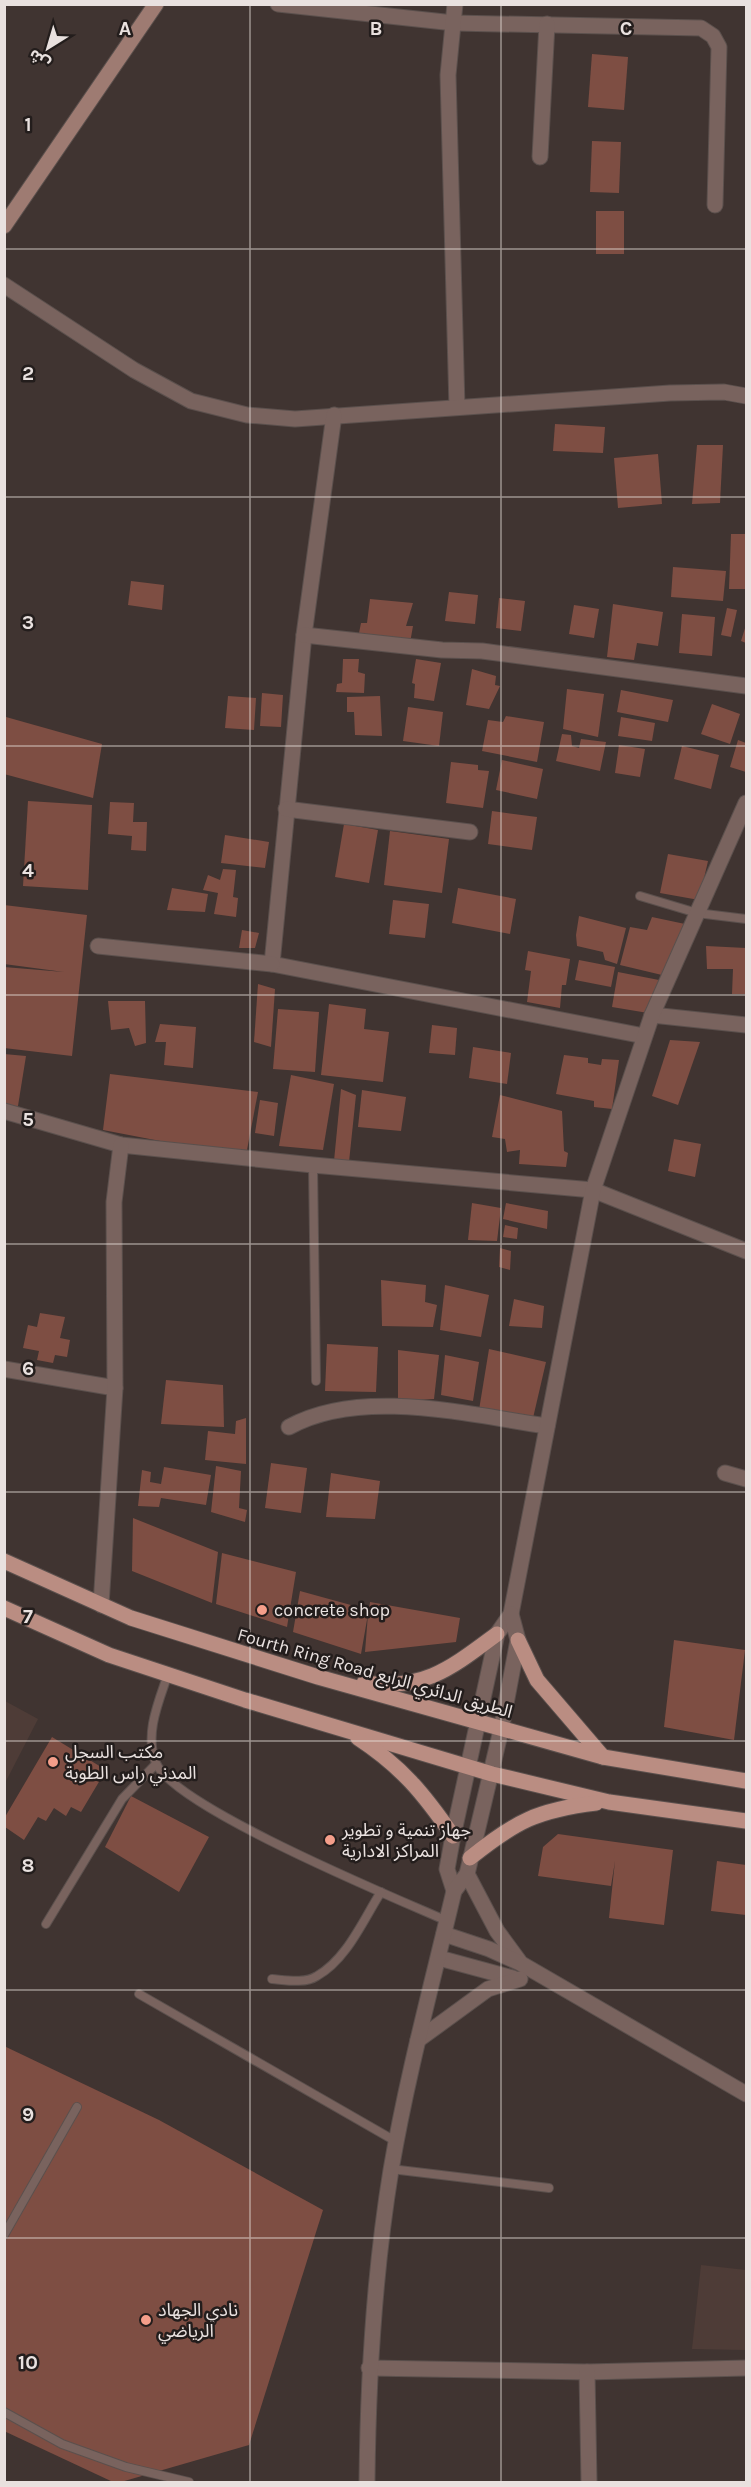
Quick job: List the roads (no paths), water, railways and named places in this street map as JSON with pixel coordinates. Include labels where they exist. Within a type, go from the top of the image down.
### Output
[{"type":"main road","points":[[4,226],[156,4]]},
{"type":"main road","name":"Fourth Ring Road الطريق الدائري الرابع","points":[[4,1561],[142,1622],[318,1677],[603,1757],[747,1781]]},
{"type":"main road","points":[[4,1608],[109,1655],[492,1774],[609,1802],[747,1821]]},
{"type":"main road","points":[[318,1677],[398,1685],[427,1680],[456,1664],[497,1634]]},
{"type":"main road","points":[[518,1640],[537,1680],[603,1757]]},
{"type":"main road","points":[[343,1729],[392,1761],[418,1788],[453,1836]]},
{"type":"main road","points":[[470,1858],[520,1821],[558,1807],[609,1802]]},
{"type":"street","points":[[278,4],[454,23],[700,28],[713,36],[719,47],[715,205]]},
{"type":"street","points":[[456,4],[448,75],[458,407]]},
{"type":"street","points":[[540,157],[547,24]]},
{"type":"street","points":[[4,285],[134,370],[191,401],[247,415],[295,418],[670,393],[723,392],[747,396]]},
{"type":"street","points":[[272,964],[304,635],[334,415]]},
{"type":"street","points":[[304,635],[482,651],[747,686]]},
{"type":"street","points":[[367,2482],[369,2368],[373,2309],[392,2169],[418,2040],[454,1891],[466,1874],[492,1774],[518,1640],[512,1614],[593,1190],[652,1015],[747,802]]},
{"type":"street","points":[[286,809],[470,832]]},
{"type":"street","points":[[98,946],[272,964],[644,1036]]},
{"type":"street","points":[[652,1015],[747,1025]]},
{"type":"street","points":[[4,1111],[121,1145],[314,1166],[593,1190],[747,1251]]},
{"type":"street","points":[[101,1605],[115,1388],[114,1202],[121,1145]]},
{"type":"street","points":[[4,1369],[115,1388]]},
{"type":"street","points":[[289,1427],[308,1417],[335,1410],[379,1407],[432,1410],[547,1426]]},
{"type":"street","points":[[725,1473],[747,1479]]},
{"type":"street","points":[[454,1891],[447,1869],[467,1766],[497,1634],[512,1614]]},
{"type":"street","points":[[466,1874],[520,1971]]},
{"type":"street","points":[[445,1927],[489,1949],[520,1971]]},
{"type":"street","points":[[439,1958],[520,1971],[552,1984],[747,2094]]},
{"type":"street","points":[[418,2040],[488,1989],[520,1971]]},
{"type":"street","points":[[369,2368],[587,2372],[747,2368]]},
{"type":"street","points":[[587,2372],[589,2482]]},
{"type":"lane","points":[[640,896],[697,913],[747,919]]},
{"type":"lane","points":[[314,1166],[316,1381]]},
{"type":"lane","points":[[168,1674],[154,1715],[151,1742],[156,1764],[178,1788],[311,1862],[381,1892],[445,1927]]},
{"type":"lane","points":[[46,1924],[122,1799],[156,1764]]},
{"type":"lane","points":[[272,1979],[298,1981],[316,1977],[341,1956],[381,1892]]},
{"type":"lane","points":[[139,1994],[397,2142]]},
{"type":"lane","points":[[4,2235],[77,2107]]},
{"type":"lane","points":[[392,2169],[549,2188]]},
{"type":"lane","points":[[4,2412],[62,2444],[126,2467],[189,2482]]},
{"type":"place","name":"concrete shop","points":[[262,1610]]},
{"type":"place","name":"مكتب السجل المدني راس الطوبة","points":[[53,1762]]},
{"type":"place","name":"جهاز تنمية و تطوير المراكز الادارية","points":[[330,1840]]},
{"type":"place","name":"نادي الجهاد الرياضي","points":[[146,2320]]}]
